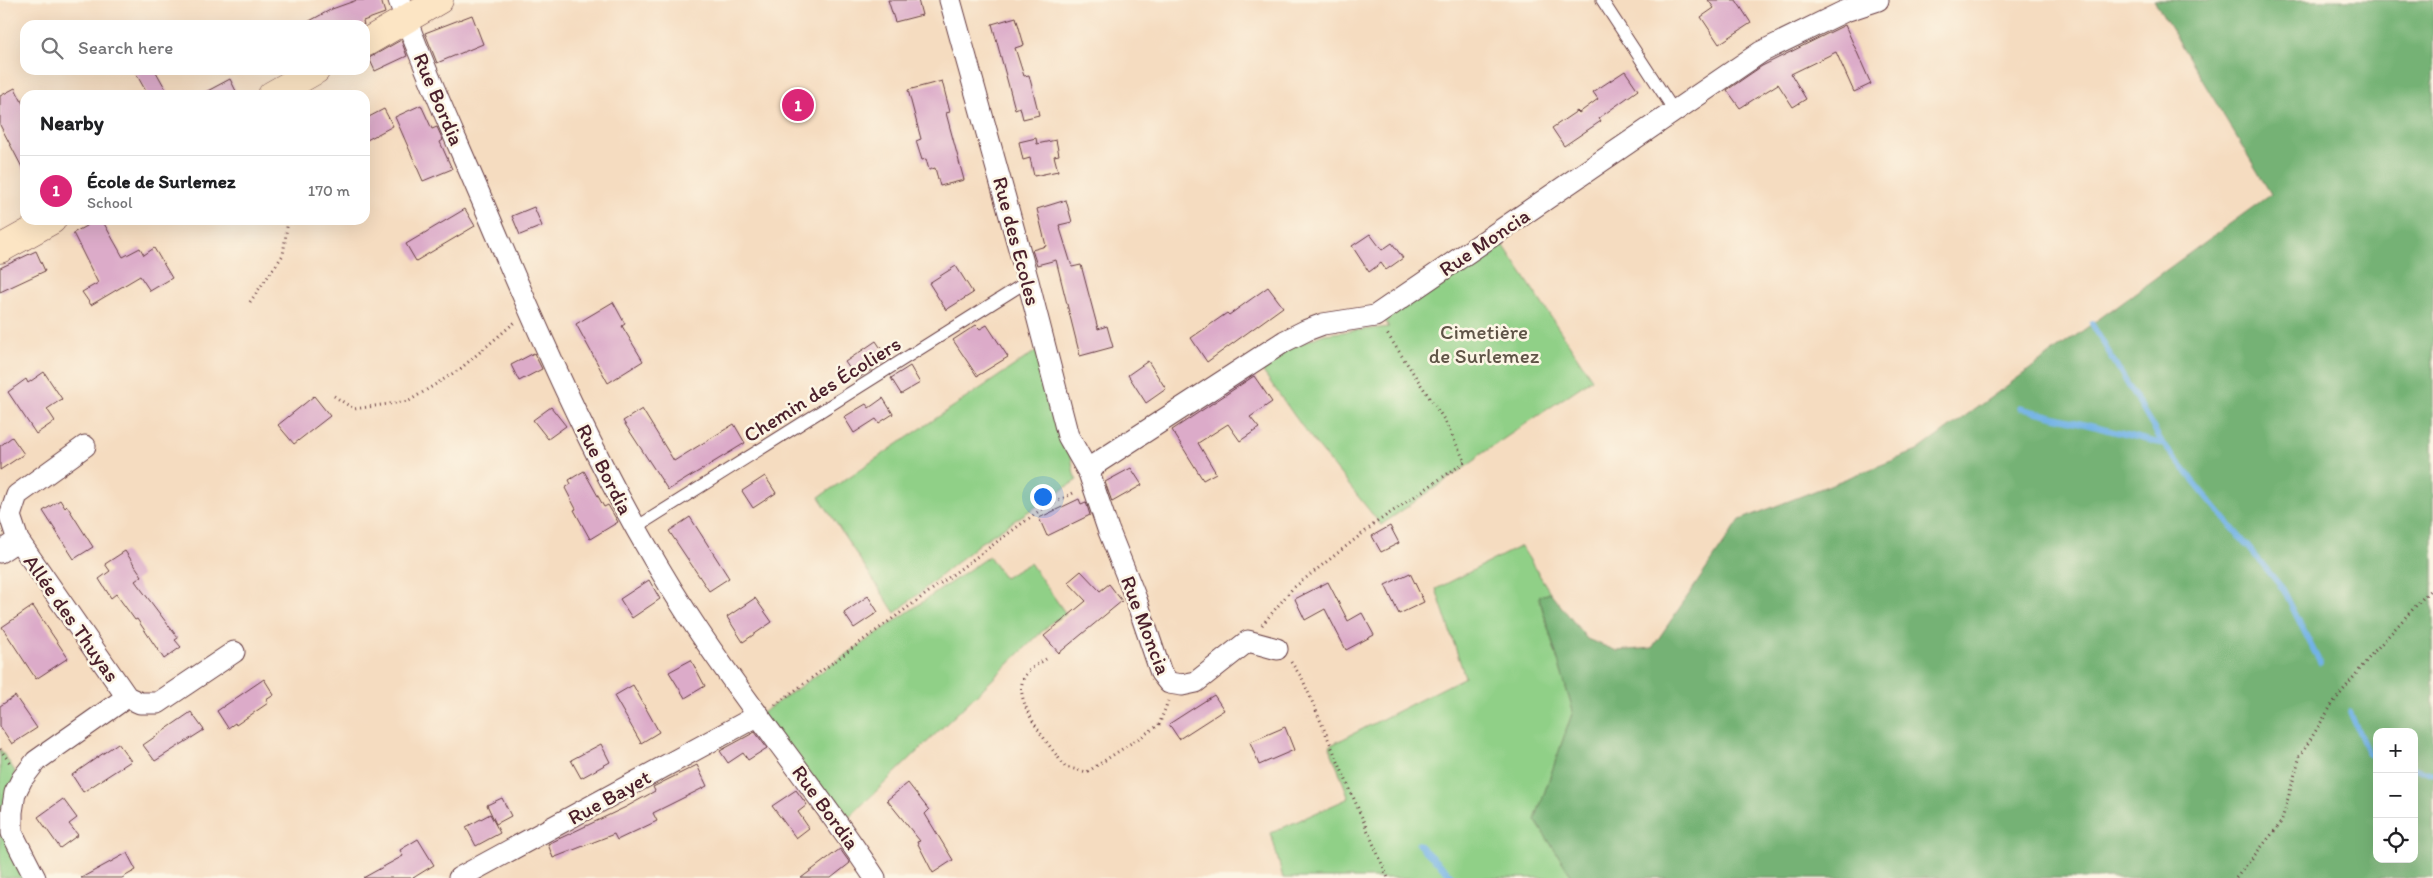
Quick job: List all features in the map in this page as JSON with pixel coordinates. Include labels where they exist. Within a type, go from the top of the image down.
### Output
[{"type":"street","points":[[370,39],[402,10],[438,0]]},
{"type":"street","name":"Rue des Ecoles","points":[[950,0],[1028,281],[1068,436],[1090,476]]},
{"type":"street","name":"Rue Moncia","points":[[1248,641],[1196,682],[1182,685],[1169,683],[1160,673],[1136,599],[1108,529],[1090,476],[1097,463],[1292,338],[1323,324],[1375,316],[1761,52],[1845,11],[1878,0]]},
{"type":"street","name":"Rue Bordia","points":[[402,10],[528,310],[578,416],[635,528],[689,616],[840,826],[875,878]]},
{"type":"street","points":[[281,90],[307,75]]},
{"type":"street","points":[[0,249],[43,225]]},
{"type":"street","name":"Allée des Thuyas","points":[[85,446],[17,495],[10,516],[18,540],[127,697],[140,703],[158,703],[234,652]]},
{"type":"street","name":"Allée des Thuyas","points":[[0,552],[18,540]]},
{"type":"street","points":[[1248,641],[1277,649]]},
{"type":"street","name":"Allée des Thuyas","points":[[35,878],[12,833],[12,812],[15,794],[22,779],[36,761],[127,697]]},
{"type":"street","name":"Rue Bayet","points":[[459,878],[759,715]]},
{"type":"lane","points":[[1602,0],[1675,112]]},
{"type":"lane","name":"Chemin des Écoliers","points":[[635,528],[1028,281]]},
{"type":"path","points":[[250,302],[283,255],[287,225]]},
{"type":"path","points":[[334,396],[354,409],[409,401],[460,369],[528,310]]},
{"type":"path","points":[[1248,641],[1292,589],[1377,522],[1465,462],[1445,422],[1375,316]]},
{"type":"path","points":[[759,715],[896,618],[1038,511],[1078,491],[1090,476]]},
{"type":"path","points":[[2236,878],[2282,823],[2300,756],[2333,703],[2372,654],[2433,587]]},
{"type":"path","points":[[1277,649],[1287,656],[1300,676],[1388,878]]},
{"type":"path","points":[[1046,659],[1026,673],[1020,688],[1025,708],[1065,767],[1088,772],[1159,725],[1174,684]]},
{"type":"green space","points":[[2154,0],[2433,0],[2433,878],[1573,878],[1535,820],[1573,711],[1539,597],[1550,592],[1587,639],[1617,651],[1652,648],[1740,520],[1917,451],[2271,194]]},
{"type":"green space","name":"Cimetière de Surlemez","points":[[1500,240],[1592,379],[1381,525],[1304,429],[1256,362],[1324,334],[1389,327],[1384,319]]},
{"type":"green space","points":[[1045,345],[1068,436],[1074,474],[1077,480],[980,543],[895,613],[819,497]]},
{"type":"green space","points":[[1521,546],[1550,592],[1539,598],[1573,711],[1535,820],[1573,878],[1283,878],[1271,833],[1349,798],[1329,746],[1465,677],[1436,589]]},
{"type":"green space","points":[[989,556],[1004,578],[1030,563],[1066,614],[1052,622],[840,826],[759,715]]},
{"type":"green space","points":[[0,749],[15,771],[12,812],[35,878],[0,878]]},
{"type":"building","points":[[357,0],[381,0],[385,13],[366,20],[311,20],[332,9]]},
{"type":"building","points":[[888,0],[918,0],[922,15],[895,22]]},
{"type":"building","points":[[1708,0],[1736,0],[1751,23],[1719,44],[1701,17],[1714,8]]},
{"type":"building","points":[[472,15],[483,44],[437,63],[425,33]]},
{"type":"building","points":[[1016,17],[1024,45],[1015,48],[1024,76],[1029,75],[1039,115],[1023,119],[1020,107],[1015,109],[992,24]]},
{"type":"building","points":[[1845,25],[1871,84],[1854,92],[1836,52],[1791,74],[1806,99],[1793,107],[1778,84],[1740,108],[1727,90],[1762,66]]},
{"type":"building","points":[[401,40],[407,56],[375,71],[370,57]]},
{"type":"building","points":[[1625,71],[1638,90],[1599,118],[1601,121],[1564,146],[1552,128],[1577,111],[1579,113],[1598,99],[1593,92]]},
{"type":"building","points":[[137,75],[158,75],[166,90],[145,90]]},
{"type":"building","points":[[230,79],[236,90],[209,90]]},
{"type":"building","points":[[942,81],[950,112],[946,113],[964,180],[940,186],[935,168],[929,170],[926,159],[922,160],[916,141],[921,139],[908,90]]},
{"type":"building","points":[[15,88],[20,98],[20,163],[0,125],[0,96]]},
{"type":"building","points":[[421,105],[432,129],[437,127],[443,140],[440,142],[452,169],[423,181],[395,117]]},
{"type":"building","points":[[384,109],[393,126],[370,138],[370,116]]},
{"type":"building","points":[[1036,138],[1037,144],[1056,140],[1059,155],[1054,156],[1058,171],[1034,176],[1030,158],[1023,160],[1019,142]]},
{"type":"building","points":[[1066,200],[1072,222],[1059,225],[1072,267],[1081,265],[1098,329],[1107,326],[1113,347],[1080,356],[1056,260],[1037,265],[1032,250],[1046,246],[1037,209]]},
{"type":"building","points":[[534,207],[542,226],[520,235],[512,216]]},
{"type":"building","points":[[465,209],[475,226],[416,261],[406,244]]},
{"type":"building","points":[[88,225],[105,225],[123,257],[140,248],[144,255],[154,248],[172,278],[150,291],[140,276],[91,305],[82,292],[98,283],[73,233]]},
{"type":"building","points":[[1370,234],[1382,250],[1392,243],[1403,258],[1386,270],[1381,263],[1369,272],[1352,246]]},
{"type":"building","points":[[36,251],[45,271],[0,292],[0,268]]},
{"type":"building","points":[[956,266],[973,293],[946,310],[929,283]]},
{"type":"building","points":[[1268,287],[1283,307],[1207,362],[1191,338],[1227,313],[1229,315]]},
{"type":"building","points":[[613,302],[625,324],[622,326],[643,361],[608,383],[576,324]]},
{"type":"building","points":[[976,325],[980,329],[987,325],[1008,357],[977,376],[953,340]]},
{"type":"building","points":[[876,341],[888,359],[857,379],[845,362]]},
{"type":"building","points":[[534,353],[542,369],[519,381],[511,365]]},
{"type":"building","points":[[1148,361],[1166,389],[1146,403],[1128,375]]},
{"type":"building","points":[[910,366],[920,383],[901,394],[891,378]]},
{"type":"building","points":[[44,372],[62,399],[47,409],[55,421],[36,434],[8,392],[26,379],[28,383]]},
{"type":"building","points":[[1254,376],[1272,402],[1250,417],[1259,428],[1240,441],[1228,424],[1198,443],[1216,473],[1203,480],[1172,430]]},
{"type":"building","points":[[314,396],[330,416],[294,444],[278,425]]},
{"type":"building","points":[[883,398],[893,414],[879,423],[876,419],[854,433],[844,417],[866,404],[869,408]]},
{"type":"building","points":[[551,407],[566,426],[548,439],[533,420]]},
{"type":"building","points":[[642,409],[674,461],[734,424],[745,443],[668,490],[623,421]]},
{"type":"building","points":[[12,437],[24,454],[0,470],[0,446]]},
{"type":"building","points":[[1131,468],[1142,485],[1112,502],[1105,482]]},
{"type":"building","points":[[584,471],[604,507],[608,505],[618,522],[590,539],[574,510],[576,509],[565,488],[571,484],[569,480]]},
{"type":"building","points":[[765,476],[776,493],[753,508],[742,491]]},
{"type":"building","points":[[1079,499],[1081,504],[1086,502],[1090,515],[1047,536],[1039,518]]},
{"type":"building","points":[[60,500],[65,508],[67,506],[93,547],[74,559],[43,511]]},
{"type":"building","points":[[690,517],[729,578],[709,591],[669,531]]},
{"type":"building","points":[[1390,526],[1399,543],[1381,552],[1372,536]]},
{"type":"building","points":[[125,551],[142,576],[135,581],[178,638],[175,640],[181,647],[164,659],[137,619],[135,620],[116,594],[111,598],[99,579],[110,571],[105,564]]},
{"type":"building","points":[[1081,571],[1100,591],[1109,584],[1122,601],[1059,653],[1044,636],[1086,601],[1068,582]]},
{"type":"building","points":[[1410,573],[1424,602],[1399,614],[1385,585]]},
{"type":"building","points":[[649,580],[660,599],[632,618],[620,599]]},
{"type":"building","points":[[1328,582],[1348,621],[1362,613],[1374,635],[1346,650],[1325,609],[1305,620],[1295,599]]},
{"type":"building","points":[[868,596],[878,612],[854,628],[844,613]]},
{"type":"building","points":[[755,598],[772,622],[743,642],[727,617]]},
{"type":"building","points":[[33,606],[68,658],[36,679],[2,627]]},
{"type":"building","points":[[691,660],[705,686],[685,698],[669,672]]},
{"type":"building","points":[[264,679],[274,695],[266,700],[268,703],[236,725],[235,723],[228,728],[217,711]]},
{"type":"building","points":[[633,685],[659,732],[641,743],[614,696]]},
{"type":"building","points":[[1214,695],[1224,710],[1179,739],[1169,724]]},
{"type":"building","points":[[15,696],[37,728],[12,744],[0,726],[0,706]]},
{"type":"building","points":[[191,712],[204,730],[155,761],[143,745]]},
{"type":"building","points":[[1285,727],[1294,750],[1259,765],[1250,742]]},
{"type":"building","points":[[755,732],[767,748],[748,760],[743,753],[728,763],[720,751]]},
{"type":"building","points":[[118,743],[131,761],[83,792],[72,775]]},
{"type":"building","points":[[601,744],[610,762],[581,778],[571,760]]},
{"type":"building","points":[[697,765],[707,786],[653,813],[657,821],[617,840],[614,834],[553,858],[548,844],[626,807],[655,791],[653,787]]},
{"type":"building","points":[[908,783],[929,810],[925,814],[953,860],[933,873],[917,842],[920,841],[887,800]]},
{"type":"building","points":[[796,790],[807,805],[798,812],[809,828],[796,838],[772,806]]},
{"type":"building","points":[[502,798],[511,816],[496,824],[487,805]]},
{"type":"building","points":[[63,799],[77,818],[69,824],[78,835],[60,848],[38,817]]},
{"type":"building","points":[[490,814],[500,833],[476,846],[466,827]]},
{"type":"building","points":[[418,839],[434,865],[413,878],[363,878],[403,856],[400,850]]},
{"type":"building","points":[[840,849],[850,863],[831,878],[801,878]]},
{"type":"building","points":[[127,853],[136,870],[122,878],[81,878]]},
{"type":"waterway","points":[[2092,324],[2163,444]]},
{"type":"waterway","points":[[2020,408],[2163,444],[2283,589],[2320,663]]},
{"type":"waterway","points":[[2350,712],[2368,753],[2373,755]]},
{"type":"waterway","points":[[2418,769],[2433,774]]},
{"type":"waterway","points":[[1418,844],[1454,878]]},
{"type":"place","name":"École de Surlemez","points":[[798,105]]}]
